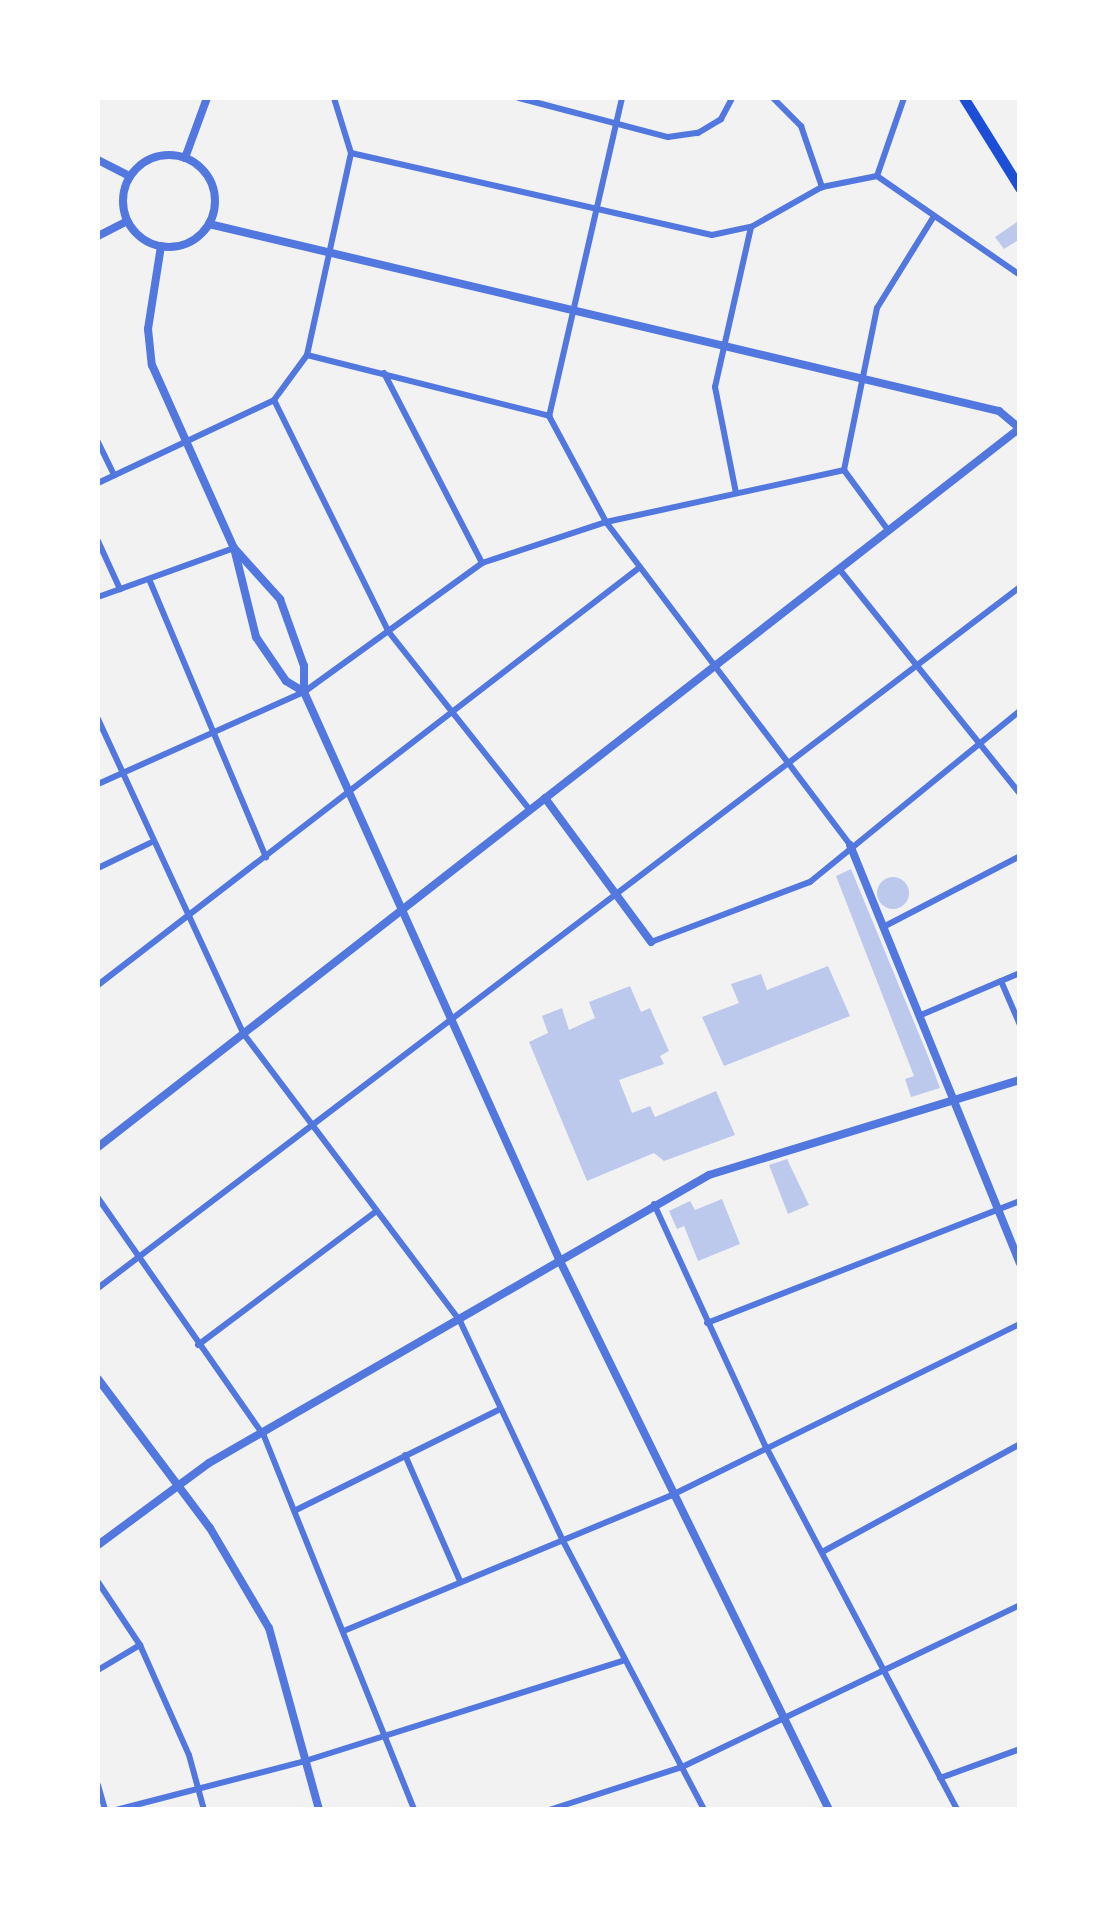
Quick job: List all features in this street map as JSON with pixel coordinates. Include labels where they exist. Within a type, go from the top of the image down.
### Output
[{"type":"highway","points":[[964,98],[1020,188]]},
{"type":"street","points":[[186,158],[207,98]]},
{"type":"street","points":[[98,483],[274,400],[307,354],[351,153],[334,98]]},
{"type":"street","points":[[519,98],[668,136],[698,133],[721,119],[732,98]]},
{"type":"street","points":[[622,98],[549,416],[606,522],[850,845],[886,925],[1020,1262]]},
{"type":"street","points":[[772,98],[801,126],[822,187]]},
{"type":"street","points":[[877,176],[904,98]]},
{"type":"street","points":[[351,153],[712,235],[752,227],[822,187],[877,176],[1020,276]]},
{"type":"street","points":[[154,158],[186,158],[209,178],[214,194],[208,224],[183,245],[161,246],[127,221],[124,191],[130,176],[154,158]]},
{"type":"street","points":[[98,160],[130,176]]},
{"type":"street","points":[[888,530],[844,470],[882,295],[934,216]]},
{"type":"street","points":[[98,236],[127,221]]},
{"type":"street","points":[[98,1146],[1019,428],[999,411],[208,224]]},
{"type":"street","points":[[736,493],[714,388],[752,227]]},
{"type":"street","points":[[161,246],[148,329],[152,365],[234,548],[256,637],[286,681],[304,692]]},
{"type":"street","points":[[307,354],[549,416]]},
{"type":"street","points":[[384,372],[482,563]]},
{"type":"street","points":[[274,400],[388,631],[530,810]]},
{"type":"street","points":[[98,442],[114,475]]},
{"type":"street","points":[[98,784],[304,692],[482,563],[606,522],[844,470]]},
{"type":"street","points":[[98,541],[120,589]]},
{"type":"street","points":[[98,597],[234,548]]},
{"type":"street","points":[[234,548],[280,599],[304,666],[304,692],[559,1258],[670,1496],[828,1810]]},
{"type":"street","points":[[98,985],[640,567]]},
{"type":"street","points":[[840,570],[976,745],[1020,794]]},
{"type":"street","points":[[149,579],[266,857]]},
{"type":"street","points":[[98,1288],[1020,587]]},
{"type":"street","points":[[546,798],[651,942],[810,882],[850,845],[1020,711]]},
{"type":"street","points":[[98,718],[150,843],[190,914],[244,1032],[460,1321],[562,1539],[704,1810]]},
{"type":"street","points":[[98,868],[150,843]]},
{"type":"street","points":[[886,925],[1020,856]]},
{"type":"street","points":[[921,1016],[1020,973]]},
{"type":"street","points":[[1001,981],[1020,1025]]},
{"type":"street","points":[[98,1545],[178,1485],[654,1204],[754,1156],[955,1102],[1020,1080]]},
{"type":"street","points":[[98,1198],[264,1436],[346,1630],[414,1810]]},
{"type":"street","points":[[707,1323],[1020,1200]]},
{"type":"street","points":[[654,1204],[766,1448],[824,1552],[956,1810]]},
{"type":"street","points":[[198,1346],[375,1212]]},
{"type":"street","points":[[346,1630],[670,1496],[1020,1324]]},
{"type":"street","points":[[98,1379],[178,1485],[269,1628],[319,1810]]},
{"type":"street","points":[[296,1510],[500,1409]]},
{"type":"street","points":[[824,1552],[1020,1444]]},
{"type":"street","points":[[405,1455],[460,1581]]},
{"type":"street","points":[[98,1582],[140,1645],[204,1810]]},
{"type":"street","points":[[549,1810],[682,1767],[1020,1605]]},
{"type":"street","points":[[98,1670],[140,1645]]},
{"type":"street","points":[[116,1810],[305,1761],[624,1661]]},
{"type":"street","points":[[940,1778],[1020,1749]]},
{"type":"street","points":[[98,1784],[105,1810]]},
{"type":"building","points":[[1020,220],[1020,239],[1004,249],[995,237]]},
{"type":"building","points":[[851,869],[940,1088],[911,1097],[905,1079],[914,1076],[836,876]]},
{"type":"building","points":[[893,877],[905,881],[909,893],[905,905],[893,909],[881,905],[877,893],[881,881]]},
{"type":"building","points":[[828,966],[850,1016],[724,1066],[702,1017],[739,1003],[731,984],[761,974],[767,990]]},
{"type":"building","points":[[630,986],[641,1012],[650,1008],[669,1051],[660,1056],[664,1064],[619,1080],[632,1113],[650,1106],[655,1117],[716,1091],[735,1135],[664,1161],[654,1153],[587,1181],[529,1042],[548,1033],[542,1016],[562,1008],[569,1030],[595,1018],[589,1002]]},
{"type":"building","points":[[787,1159],[809,1205],[788,1214],[769,1165]]},
{"type":"building","points":[[722,1199],[740,1244],[698,1261],[684,1226],[677,1229],[669,1211],[690,1201],[695,1210]]}]
